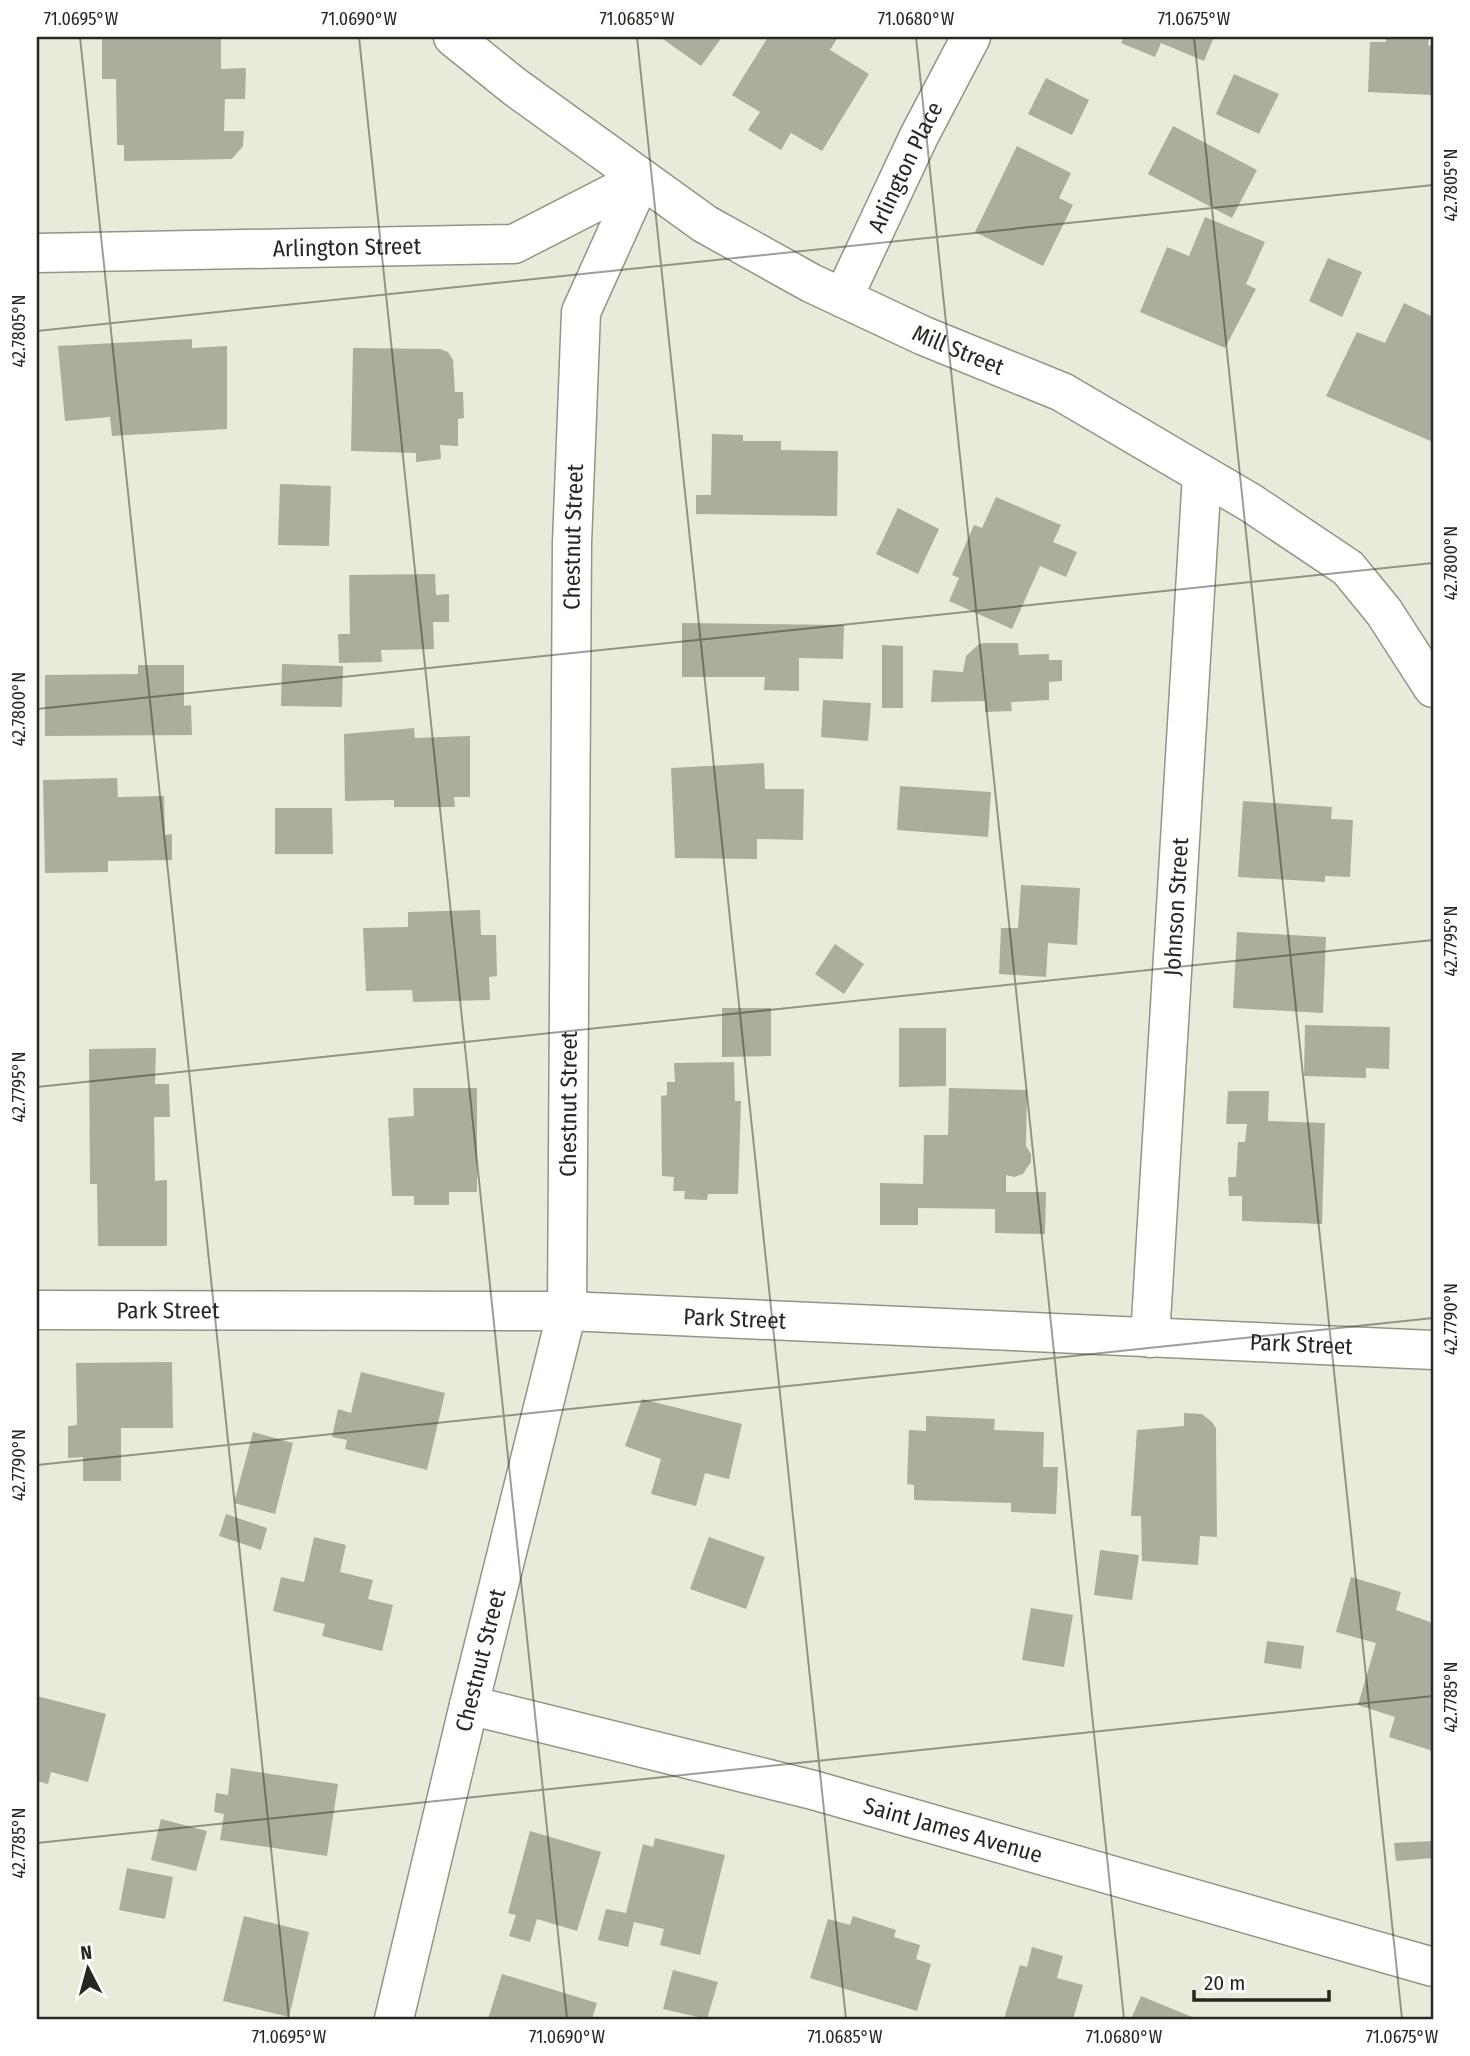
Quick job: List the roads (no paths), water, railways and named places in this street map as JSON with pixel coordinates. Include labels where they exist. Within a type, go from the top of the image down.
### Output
[{"type":"street","name":"Mill Street","points":[[453,37],[515,87],[705,224],[811,283],[924,336],[1062,392],[1251,503],[1349,568],[1384,612],[1433,688]]},
{"type":"street","name":"Arlington Place","points":[[843,298],[919,136],[971,37]]},
{"type":"street","name":"Arlington Street","points":[[37,253],[514,244],[641,179]]},
{"type":"street","name":"Chestnut Street","points":[[394,2019],[567,1311],[572,543],[581,312],[641,179]]},
{"type":"street","name":"Johnson Street","points":[[1150,1338],[1202,475]]},
{"type":"street","name":"Park Street","points":[[37,1310],[567,1311],[1433,1350]]},
{"type":"street","name":"Saint James Avenue","points":[[469,1705],[813,1790],[1433,1967]]}]
